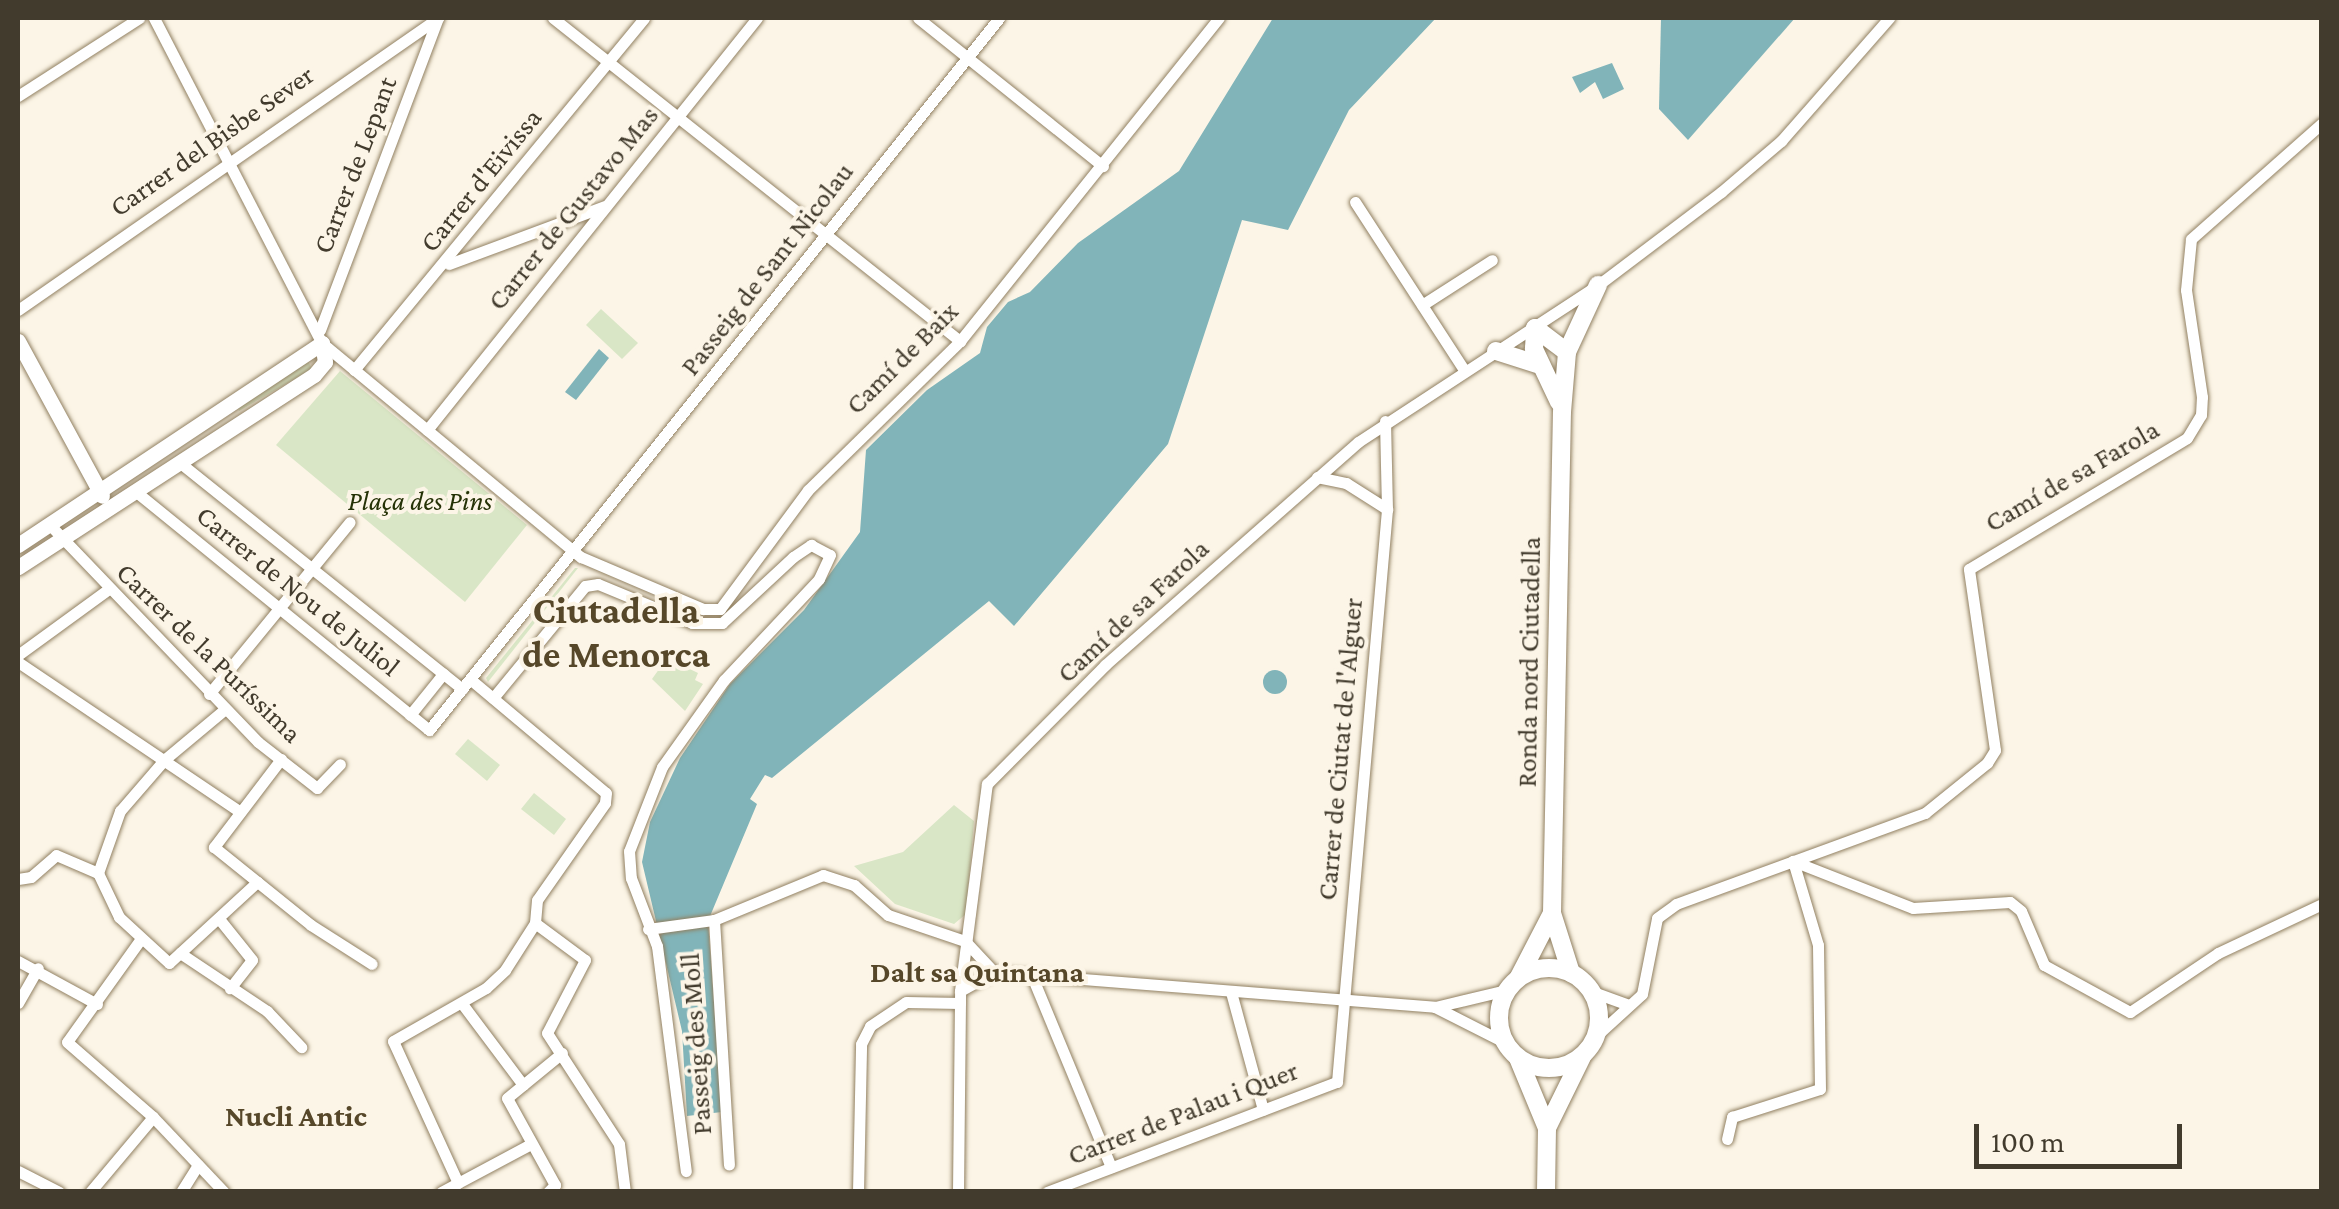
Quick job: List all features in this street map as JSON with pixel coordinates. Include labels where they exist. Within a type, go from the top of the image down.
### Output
[{"type":"main road","points":[[1535,328],[1566,352],[1598,285]]},
{"type":"main road","points":[[1535,328],[1540,365],[1562,412]]},
{"type":"main road","points":[[1496,352],[1540,365]]},
{"type":"main road","name":"Ronda nord Ciutadella","points":[[1566,352],[1552,914],[1572,973]]},
{"type":"main road","name":"Ronda nord Ciutadella","points":[[1513,984],[1552,914]]},
{"type":"main road","points":[[1546,1192],[1548,1128],[1596,1036],[1592,992],[1572,973],[1537,969],[1513,984],[1499,1010],[1504,1042],[1517,1058],[1548,1128]]},
{"type":"main road","points":[[1517,1058],[1550,1069],[1583,1055]]},
{"type":"street","points":[[18,96],[138,18]]},
{"type":"street","points":[[154,18],[321,337],[354,370],[574,552],[466,684]]},
{"type":"street","name":"Carrer del Bisbe Sever","points":[[18,310],[438,18]]},
{"type":"street","name":"Carrer de Lepant","points":[[321,337],[438,18]]},
{"type":"street","points":[[553,18],[960,341]]},
{"type":"street","name":"Carrer d'Eivissa","points":[[354,370],[445,266],[644,18]]},
{"type":"street","name":"Carrer de Gustavo Mas","points":[[427,430],[757,18]]},
{"type":"street","points":[[918,18],[1104,166]]},
{"type":"street","name":"Passeig de Sant Nicolau","points":[[574,552],[998,18]]},
{"type":"street","name":"Camí de Baix","points":[[574,552],[642,586],[703,609],[720,609],[808,490],[960,341],[1104,166],[1218,18]]},
{"type":"street","name":"Camí de sa Farola","points":[[966,941],[987,784],[1214,569],[1385,420],[1598,285],[1781,140],[1889,18]]},
{"type":"street","name":"Camí de sa Farola","points":[[1629,1005],[1642,994],[1657,918],[1676,904],[1926,813],[1987,763],[1994,735],[1969,569],[2187,438],[2201,415],[2202,398],[2186,290],[2192,239],[2322,123]]},
{"type":"street","points":[[1355,202],[1464,370]]},
{"type":"street","points":[[445,266],[609,204]]},
{"type":"street","points":[[1422,305],[1492,260]]},
{"type":"street","points":[[18,545],[222,410],[321,337]]},
{"type":"street","points":[[18,567],[314,376],[325,362],[321,337]]},
{"type":"street","points":[[18,340],[98,492],[110,507]]},
{"type":"street","points":[[222,410],[234,427]]},
{"type":"street","name":"Carrer de Ciutat de l'Alguer","points":[[1337,1082],[1386,508],[1385,420]]},
{"type":"street","points":[[168,446],[179,462],[443,674],[493,698],[606,793],[606,803],[537,900],[535,923],[505,970],[463,1004],[393,1041],[458,1182]]},
{"type":"street","points":[[1316,478],[1346,483],[1386,508]]},
{"type":"street","name":"Carrer de Nou de Juliol","points":[[135,491],[429,730],[466,684]]},
{"type":"street","points":[[209,694],[350,522]]},
{"type":"street","name":"Carrer de la Puríssima","points":[[49,524],[59,540],[209,694],[280,758],[317,788],[340,764]]},
{"type":"street","points":[[493,698],[585,586],[598,584],[692,622],[722,623],[793,556],[811,545],[830,555],[812,587],[724,680],[662,767],[629,851],[655,928],[686,1171]]},
{"type":"street","points":[[108,590],[18,659],[240,812]]},
{"type":"street","points":[[410,715],[443,674]]},
{"type":"street","points":[[98,872],[120,811],[164,760],[224,709]]},
{"type":"street","points":[[280,758],[214,847],[372,964]]},
{"type":"street","points":[[18,880],[31,877],[56,855],[98,872],[119,917],[169,963],[258,882]]},
{"type":"street","points":[[1793,861],[1913,908],[2010,902],[2021,910],[2044,964],[2130,1012],[2218,952],[2322,904]]},
{"type":"street","points":[[1727,1139],[1732,1117],[1820,1089],[1818,945],[1793,861]]},
{"type":"street","points":[[655,928],[711,921],[823,875],[854,885],[888,916],[966,941],[994,972]]},
{"type":"street","points":[[220,920],[252,960],[230,988]]},
{"type":"street","name":"Passeig des Moll","points":[[711,921],[729,1165]]},
{"type":"street","points":[[535,923],[584,960],[546,1033],[619,1144],[625,1192]]},
{"type":"street","points":[[140,940],[66,1042],[153,1118],[224,1192]]},
{"type":"street","points":[[958,1192],[960,997],[966,941]]},
{"type":"street","points":[[180,953],[267,1011],[302,1048]]},
{"type":"street","points":[[18,961],[38,968],[97,1004]]},
{"type":"street","points":[[18,1003],[38,968]]},
{"type":"street","points":[[858,1192],[862,1044],[870,1026],[906,1002],[960,997],[994,972],[1435,1007],[1513,984]]},
{"type":"street","points":[[1031,974],[1111,1167]]},
{"type":"street","points":[[1231,992],[1263,1110]]},
{"type":"street","points":[[1592,992],[1629,1005],[1596,1036]]},
{"type":"street","points":[[463,1004],[523,1086]]},
{"type":"street","points":[[1435,1007],[1504,1042]]},
{"type":"street","points":[[551,1188],[507,1098],[562,1053]]},
{"type":"street","name":"Carrer de Palau i Quer","points":[[1047,1192],[1337,1082]]},
{"type":"street","points":[[90,1192],[153,1118]]},
{"type":"street","points":[[441,1192],[528,1145]]},
{"type":"street","points":[[182,1192],[198,1165]]},
{"type":"street","points":[[20,1192],[23,1174],[59,1192]]},
{"type":"green space","points":[[601,309],[638,343],[622,359],[586,325]]},
{"type":"green space","points":[[308,361],[312,369],[239,411],[238,407]]},
{"type":"green space","name":"Plaça des Pins","points":[[340,371],[527,525],[465,602],[276,445]]},
{"type":"green space","points":[[578,568],[488,682],[486,678]]},
{"type":"green space","points":[[667,658],[698,673],[695,680],[703,684],[685,711],[652,679]]},
{"type":"green space","points":[[468,739],[500,765],[487,781],[455,754]]},
{"type":"green space","points":[[534,793],[566,819],[554,835],[521,809]]},
{"type":"green space","points":[[954,805],[974,821],[966,914],[954,924],[895,904],[854,866],[903,852]]},
{"type":"water","points":[[1273,18],[1436,18],[1349,110],[1288,230],[1242,220],[1168,444],[1014,626],[989,601],[772,778],[765,775],[750,799],[757,804],[708,921],[722,1112],[687,1116],[682,1031],[642,862],[650,822],[680,758],[730,684],[804,610],[860,532],[866,450],[927,390],[980,353],[987,327],[1008,302],[1030,292],[1078,243],[1179,171]]},
{"type":"water","points":[[1661,18],[1795,18],[1688,140],[1659,109]]},
{"type":"water","points":[[1612,63],[1624,89],[1603,99],[1595,82],[1580,93],[1572,77]]},
{"type":"water","points":[[599,349],[609,358],[576,400],[565,392]]},
{"type":"water","points":[[1275,670],[1284,673],[1284,691],[1275,694],[1266,691],[1263,682],[1266,673]]},
{"type":"district","name":"Ciutadella de Menorca","points":[[616,633]]},
{"type":"district","name":"Dalt sa Quintana","points":[[977,972]]},
{"type":"district","name":"Nucli Antic","points":[[296,1116]]}]
